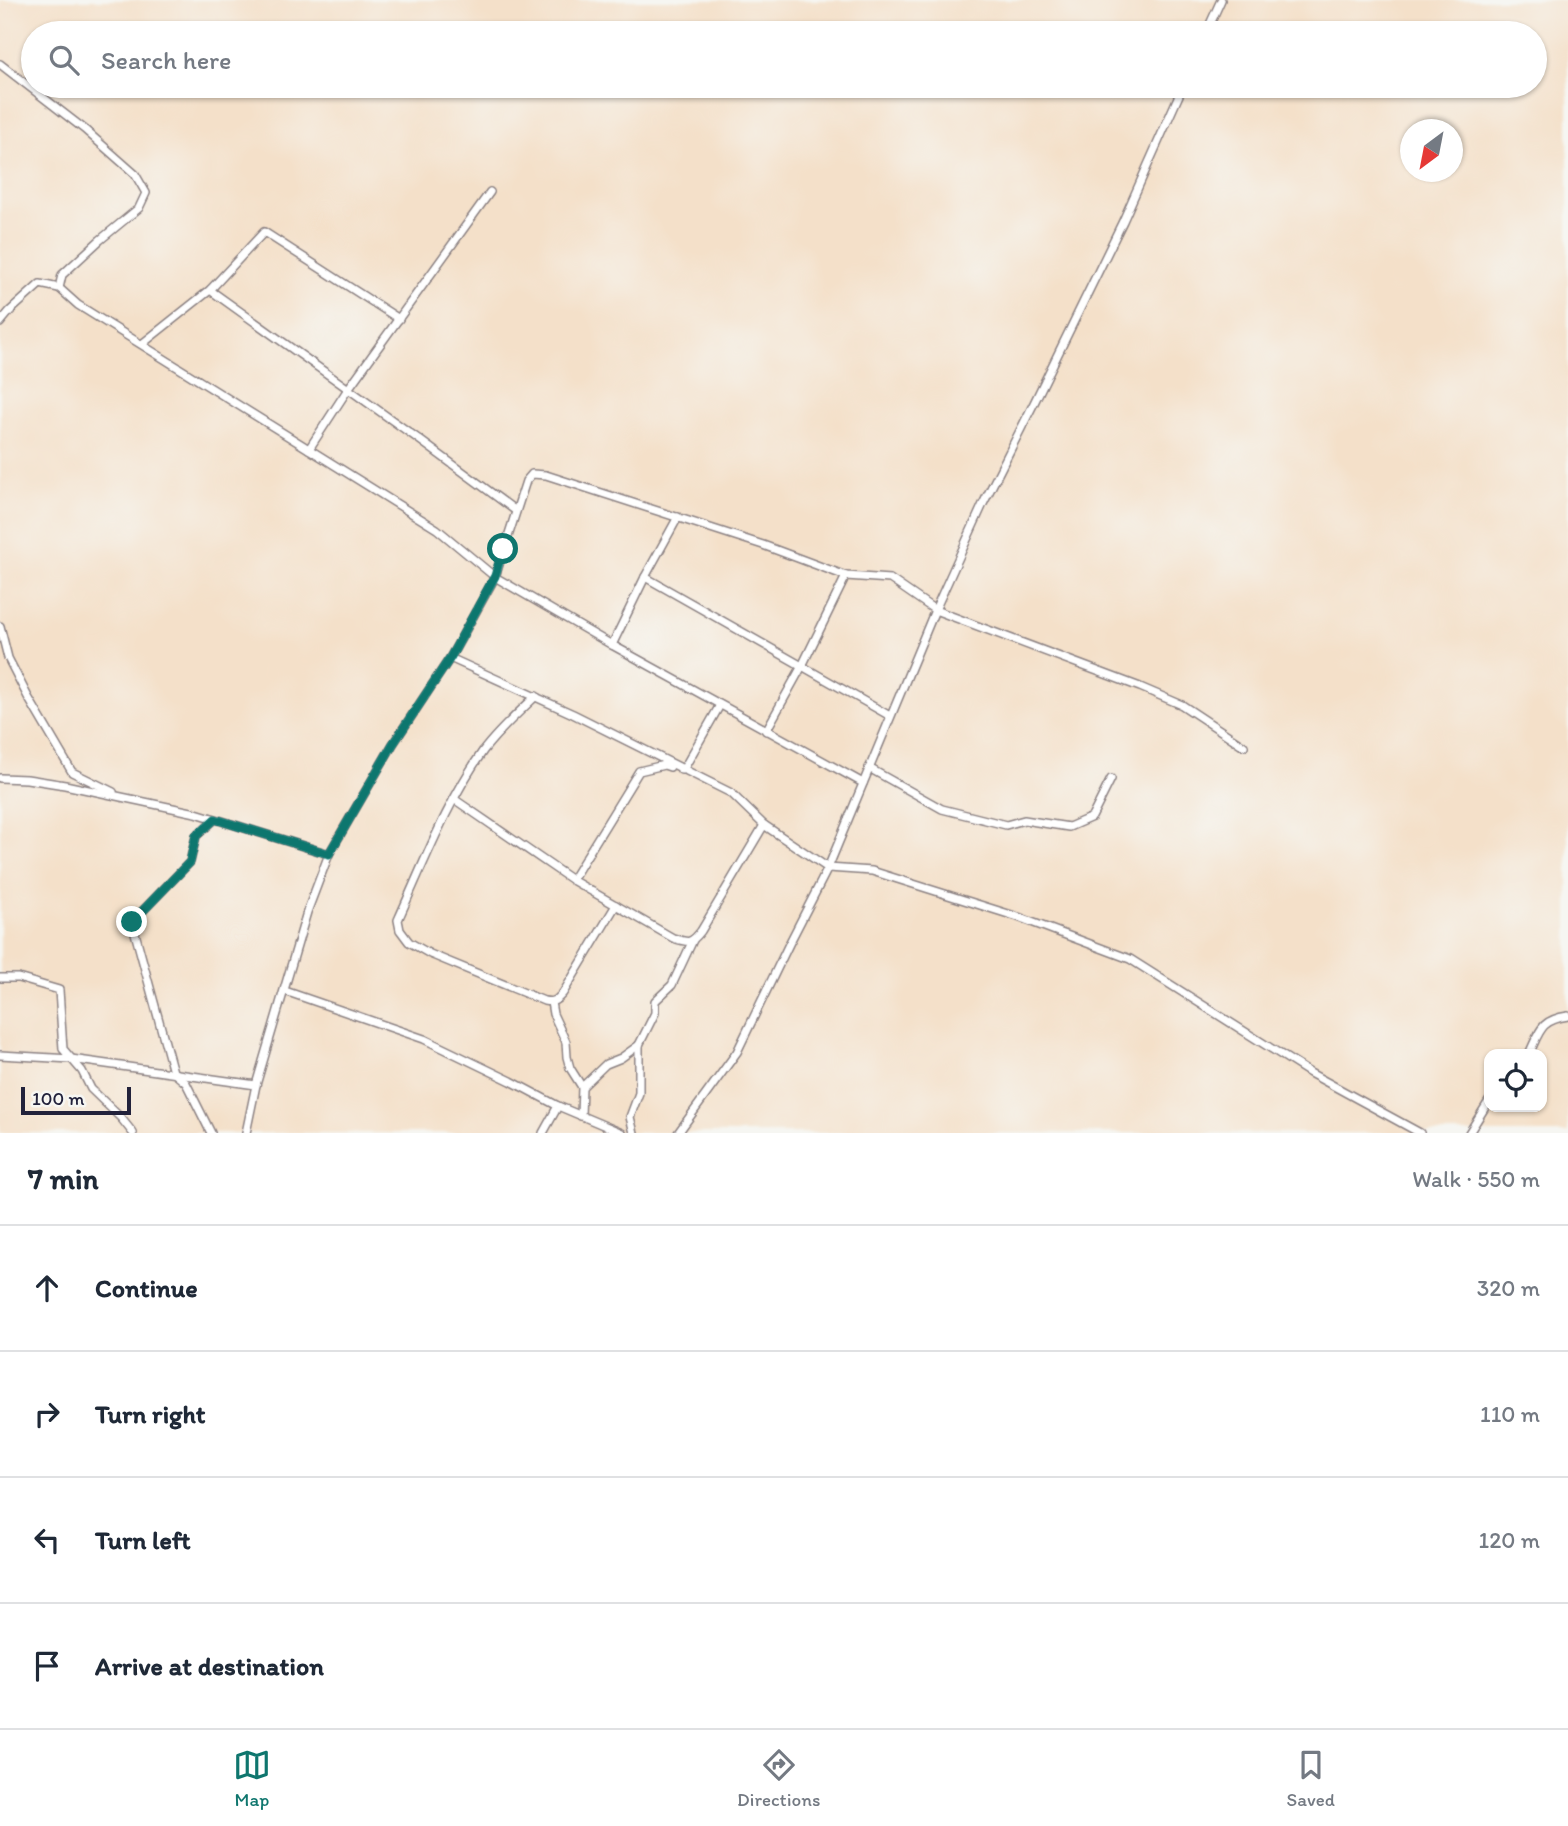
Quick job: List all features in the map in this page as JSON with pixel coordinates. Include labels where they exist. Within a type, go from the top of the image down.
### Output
[{"type":"street","points":[[1211,21],[1221,0]]},
{"type":"street","points":[[0,64],[21,80]]},
{"type":"street","points":[[44,98],[135,174],[146,193],[139,208],[62,275],[59,288]]},
{"type":"street","points":[[678,1133],[737,1052],[828,868],[934,610],[983,504],[1123,221],[1178,98]]},
{"type":"street","points":[[309,449],[348,389],[490,192]]},
{"type":"street","points":[[142,344],[209,290],[264,232],[399,319]]},
{"type":"street","points":[[0,323],[40,284],[59,288],[78,304],[437,529],[495,576],[612,645],[863,783]]},
{"type":"street","points":[[209,290],[516,511]]},
{"type":"street","points":[[246,1133],[256,1085],[307,912],[329,854],[393,744],[450,658],[495,576],[526,481],[532,474],[678,517],[846,576],[890,579],[934,610],[1182,705],[1244,746]]},
{"type":"street","points":[[612,645],[678,517]]},
{"type":"street","points":[[766,731],[802,666],[846,576]]},
{"type":"street","points":[[645,577],[890,716]]},
{"type":"street","points":[[0,626],[8,657],[72,772],[123,797]]},
{"type":"street","points":[[450,658],[536,696],[731,793],[764,825],[828,868],[872,871],[896,878],[1018,917],[1130,959],[1310,1073],[1420,1133]]},
{"type":"street","points":[[536,696],[484,751],[454,799],[398,920],[400,930],[409,942],[430,954],[544,1002],[551,1002],[563,993],[616,905]]},
{"type":"street","points":[[683,770],[720,705]]},
{"type":"street","points":[[572,880],[639,771],[664,765],[683,770]]},
{"type":"street","points":[[869,768],[943,809],[1006,825],[1024,820],[1069,827],[1092,817],[1111,779]]},
{"type":"street","points":[[0,778],[65,785],[195,813],[329,854]]},
{"type":"street","points":[[454,799],[572,880],[673,938],[687,942],[693,940]]},
{"type":"street","points":[[211,1133],[186,1083],[173,1072],[132,922],[190,862],[196,836],[215,819]]},
{"type":"street","points":[[634,1133],[630,1117],[639,1093],[639,1045],[655,1013],[655,1001],[672,985],[693,940],[764,825]]},
{"type":"street","points":[[0,978],[18,978],[59,990],[63,1049],[82,1071],[91,1089],[133,1133]]},
{"type":"street","points":[[285,991],[424,1039],[558,1106],[622,1133]]},
{"type":"street","points":[[551,1002],[553,1014],[566,1042],[570,1068],[582,1087],[581,1116]]},
{"type":"street","points":[[1531,1049],[1539,1031],[1552,1018],[1568,1016]]},
{"type":"street","points":[[582,1087],[606,1064],[621,1058],[639,1045]]},
{"type":"street","points":[[0,1055],[71,1059],[256,1085]]},
{"type":"street","points":[[543,1133],[558,1106]]},
{"type":"street","points":[[1469,1133],[1484,1109]]},
{"type":"route","points":[[132,922],[190,862],[196,836],[215,819],[329,854],[393,744],[450,658],[495,576],[503,549]]}]
